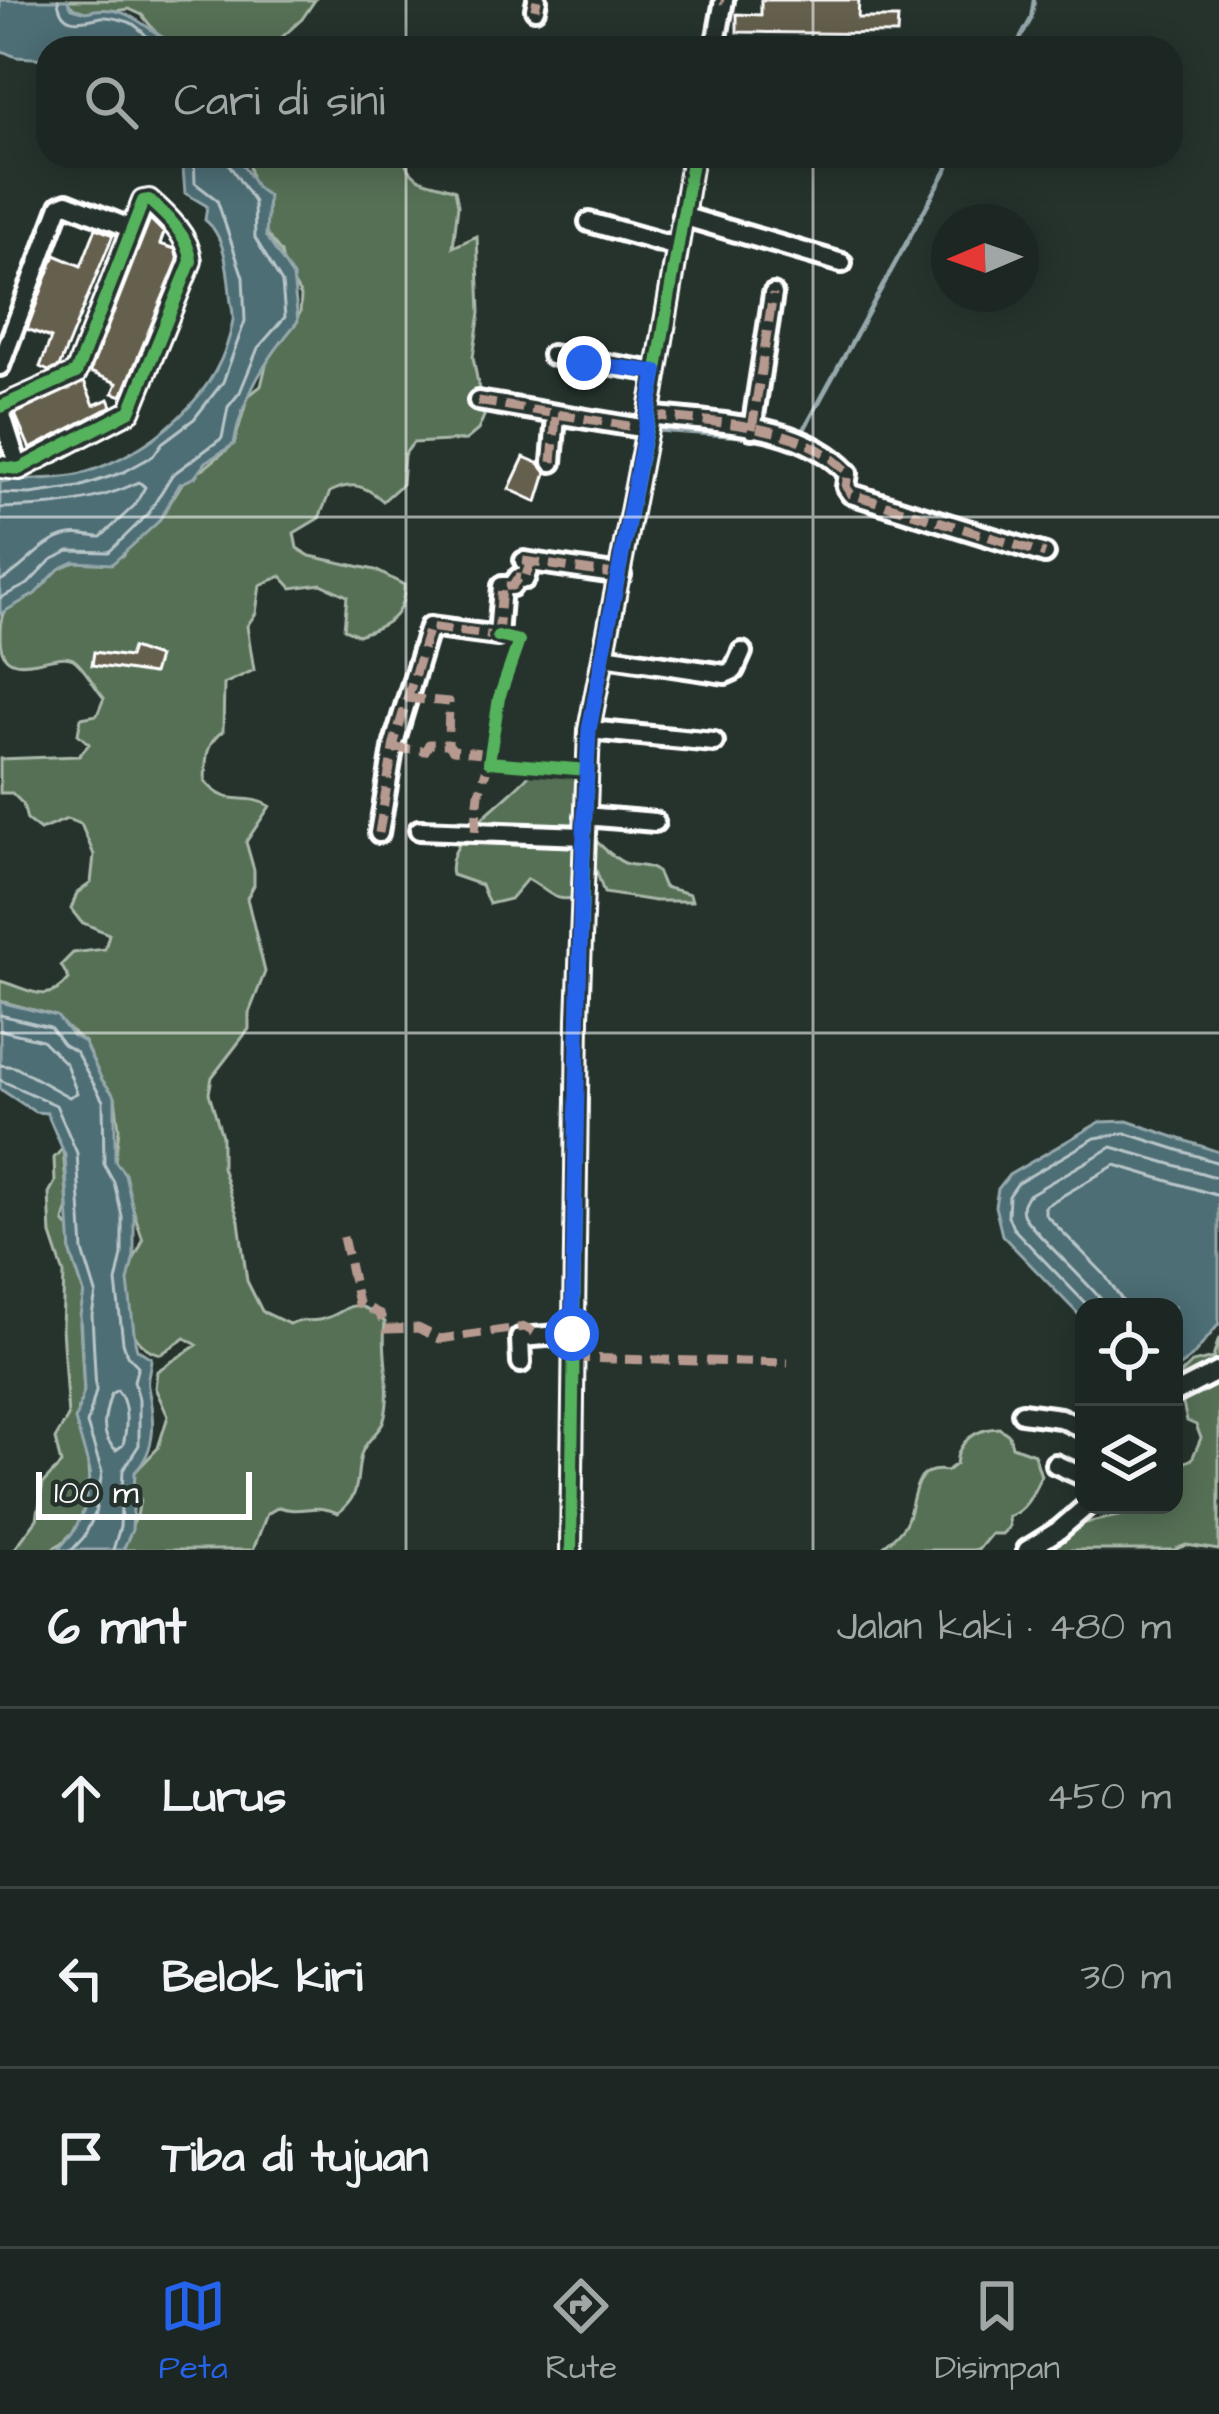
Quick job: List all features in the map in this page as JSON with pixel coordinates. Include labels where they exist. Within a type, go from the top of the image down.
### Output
[{"type":"street","points":[[717,36],[723,0]]},
{"type":"street","points":[[571,1550],[565,1335],[589,730],[621,575],[691,168]]},
{"type":"street","points":[[149,200],[170,219],[190,249],[191,261],[130,411],[10,468],[0,408],[76,373],[132,230],[142,201],[149,200]]},
{"type":"street","points":[[0,366],[5,334],[60,206],[67,203],[132,230]]},
{"type":"street","points":[[682,216],[842,263]]},
{"type":"street","points":[[589,222],[677,247]]},
{"type":"street","points":[[752,429],[773,293]]},
{"type":"street","points":[[552,355],[656,372]]},
{"type":"street","points":[[478,401],[556,417],[752,429],[796,437],[834,456],[848,473],[850,494],[1046,554]]},
{"type":"street","points":[[552,462],[556,417]]},
{"type":"street","points":[[379,833],[394,743],[429,627],[498,636],[502,586],[525,579],[527,562],[621,575]]},
{"type":"street","points":[[604,656],[725,674],[734,670],[742,652]]},
{"type":"street","points":[[589,730],[714,742]]},
{"type":"street","points":[[585,816],[656,822]]},
{"type":"street","points":[[419,830],[584,836]]},
{"type":"street","points":[[521,1363],[518,1341],[565,1335]]},
{"type":"street","points":[[1183,1389],[1219,1371]]},
{"type":"street","points":[[1022,1413],[1075,1425]]},
{"type":"street","points":[[1055,1464],[1075,1473]]},
{"type":"street","points":[[1027,1550],[1076,1514]]},
{"type":"green space","points":[[62,0],[315,0],[283,36],[159,36],[142,15],[129,9],[85,15]]},
{"type":"green space","points":[[249,168],[409,168],[423,180],[455,190],[453,247],[477,236],[480,313],[473,357],[484,416],[478,430],[466,440],[413,443],[404,455],[402,484],[383,501],[358,486],[338,489],[330,492],[319,518],[294,533],[297,548],[310,556],[375,570],[404,585],[397,613],[358,635],[344,629],[347,596],[321,584],[292,588],[281,576],[260,585],[256,613],[247,626],[254,670],[224,684],[223,731],[210,747],[206,766],[205,781],[221,795],[270,806],[246,842],[254,870],[254,885],[247,898],[265,972],[249,1013],[249,1029],[212,1077],[209,1093],[222,1136],[222,1167],[239,1221],[247,1281],[262,1311],[289,1324],[319,1320],[356,1306],[385,1322],[387,1404],[383,1422],[363,1449],[354,1493],[338,1513],[279,1507],[267,1514],[253,1550],[118,1550],[137,1516],[140,1499],[130,1488],[135,1472],[158,1448],[168,1416],[155,1388],[157,1371],[197,1345],[185,1338],[161,1354],[141,1343],[130,1324],[128,1275],[143,1240],[115,1161],[119,1129],[115,1097],[96,1072],[84,1042],[50,1014],[0,1001],[0,981],[37,993],[53,992],[69,979],[61,965],[73,953],[105,949],[109,934],[81,922],[71,909],[77,893],[91,883],[94,855],[81,824],[67,819],[40,830],[27,820],[23,804],[12,793],[0,793],[0,759],[79,756],[89,744],[78,734],[81,718],[97,715],[104,698],[73,659],[9,661],[3,653],[0,626],[5,609],[58,568],[124,555],[130,538],[158,522],[186,477],[234,444],[248,396],[261,386],[269,353],[300,313],[301,296],[284,268],[281,253],[261,227]]},
{"type":"green space","points":[[575,769],[576,811],[592,837],[621,861],[653,869],[664,887],[690,894],[692,901],[604,893],[593,861],[586,857],[579,896],[563,899],[527,879],[510,899],[489,904],[481,885],[452,875],[452,860],[468,832],[533,770]]},
{"type":"green space","points":[[63,1148],[68,1207],[64,1221],[70,1229],[71,1253],[84,1293],[80,1323],[90,1501],[62,1543],[50,1550],[14,1550],[37,1519],[43,1483],[61,1464],[55,1439],[68,1417],[64,1274],[51,1235],[49,1193],[55,1182],[54,1158]]},
{"type":"green space","points":[[1219,1338],[1219,1550],[1186,1545],[1174,1550],[1042,1550],[1067,1527],[1124,1514],[1183,1514],[1183,1463],[1192,1459],[1201,1438],[1196,1425],[1187,1421],[1183,1372],[1192,1363],[1213,1358]]},
{"type":"green space","points":[[999,1428],[1009,1435],[1012,1446],[1034,1454],[1041,1476],[1025,1505],[1008,1517],[1009,1527],[1002,1534],[991,1534],[978,1550],[878,1550],[905,1524],[921,1478],[935,1470],[947,1471],[970,1437]]},
{"type":"water","points":[[0,0],[67,0],[72,8],[86,12],[127,15],[161,36],[36,36],[36,58],[0,50]]},
{"type":"water","points":[[183,168],[244,168],[268,196],[266,236],[293,277],[298,321],[257,378],[234,444],[180,484],[158,522],[112,564],[74,562],[59,569],[35,594],[0,614],[0,482],[81,474],[132,452],[198,397],[226,348],[233,317],[224,254],[205,220],[207,206],[185,193]]},
{"type":"water","points":[[0,1002],[57,1016],[84,1042],[115,1096],[115,1161],[125,1174],[134,1214],[134,1256],[128,1281],[135,1341],[137,1349],[151,1358],[148,1383],[153,1421],[148,1453],[135,1472],[132,1530],[123,1550],[58,1550],[84,1510],[90,1471],[75,1420],[84,1391],[80,1315],[84,1293],[71,1253],[65,1155],[47,1113],[35,1112],[0,1089]]},
{"type":"water","points":[[1127,1121],[1219,1152],[1219,1324],[1183,1364],[1183,1298],[1075,1298],[1075,1311],[1002,1235],[995,1206],[998,1189],[1009,1175],[1100,1122]]},
{"type":"building","points":[[761,0],[859,0],[858,18],[898,18],[897,34],[737,32],[737,14],[761,15]]},
{"type":"building","points":[[150,219],[164,233],[160,244],[175,249],[178,260],[122,396],[113,393],[117,383],[90,372]]},
{"type":"building","points":[[96,228],[113,235],[59,367],[49,371],[40,367],[51,338],[27,329],[55,255],[81,266]]},
{"type":"building","points":[[84,382],[94,405],[109,399],[112,406],[30,449],[15,414]]},
{"type":"building","points":[[524,457],[540,464],[546,473],[537,502],[509,489]]},
{"type":"building","points":[[132,648],[158,657],[153,674],[92,665],[94,652],[129,657]]},
{"type":"waterway","points":[[1022,36],[1034,0]]},
{"type":"waterway","points":[[801,435],[947,168]]},
{"type":"waterway","points":[[653,430],[795,445]]},
{"type":"marked path","points":[[535,9],[537,0]]},
{"type":"marked path","points":[[752,429],[773,294]]},
{"type":"marked path","points":[[478,401],[647,429]]},
{"type":"marked path","points":[[650,415],[782,434],[806,443],[848,473],[846,487],[851,494],[1045,554]]},
{"type":"marked path","points":[[552,462],[556,417]]},
{"type":"marked path","points":[[523,561],[621,575]]},
{"type":"marked path","points":[[498,636],[502,586],[525,579],[530,563]]},
{"type":"marked path","points":[[379,833],[394,743],[429,627],[509,638]]},
{"type":"marked path","points":[[406,698],[449,702],[448,744]]},
{"type":"marked path","points":[[393,748],[425,751],[429,744],[448,744],[453,750],[492,754]]},
{"type":"marked path","points":[[475,831],[479,793],[489,762]]},
{"type":"marked path","points":[[343,1237],[358,1303],[380,1314],[386,1329],[418,1328],[440,1339],[525,1327],[540,1336]]},
{"type":"marked path","points":[[571,1358],[788,1363]]},
{"type":"cycle path","points":[[571,1550],[578,1019],[589,730],[691,168]]},
{"type":"cycle path","points":[[0,407],[76,373],[143,201],[149,200],[182,235],[191,261],[130,411],[19,469],[0,467]]},
{"type":"cycle path","points":[[498,636],[519,641],[499,698],[489,762],[588,770]]},
{"type":"route","points":[[572,1334],[589,730],[656,372],[584,363]]}]
